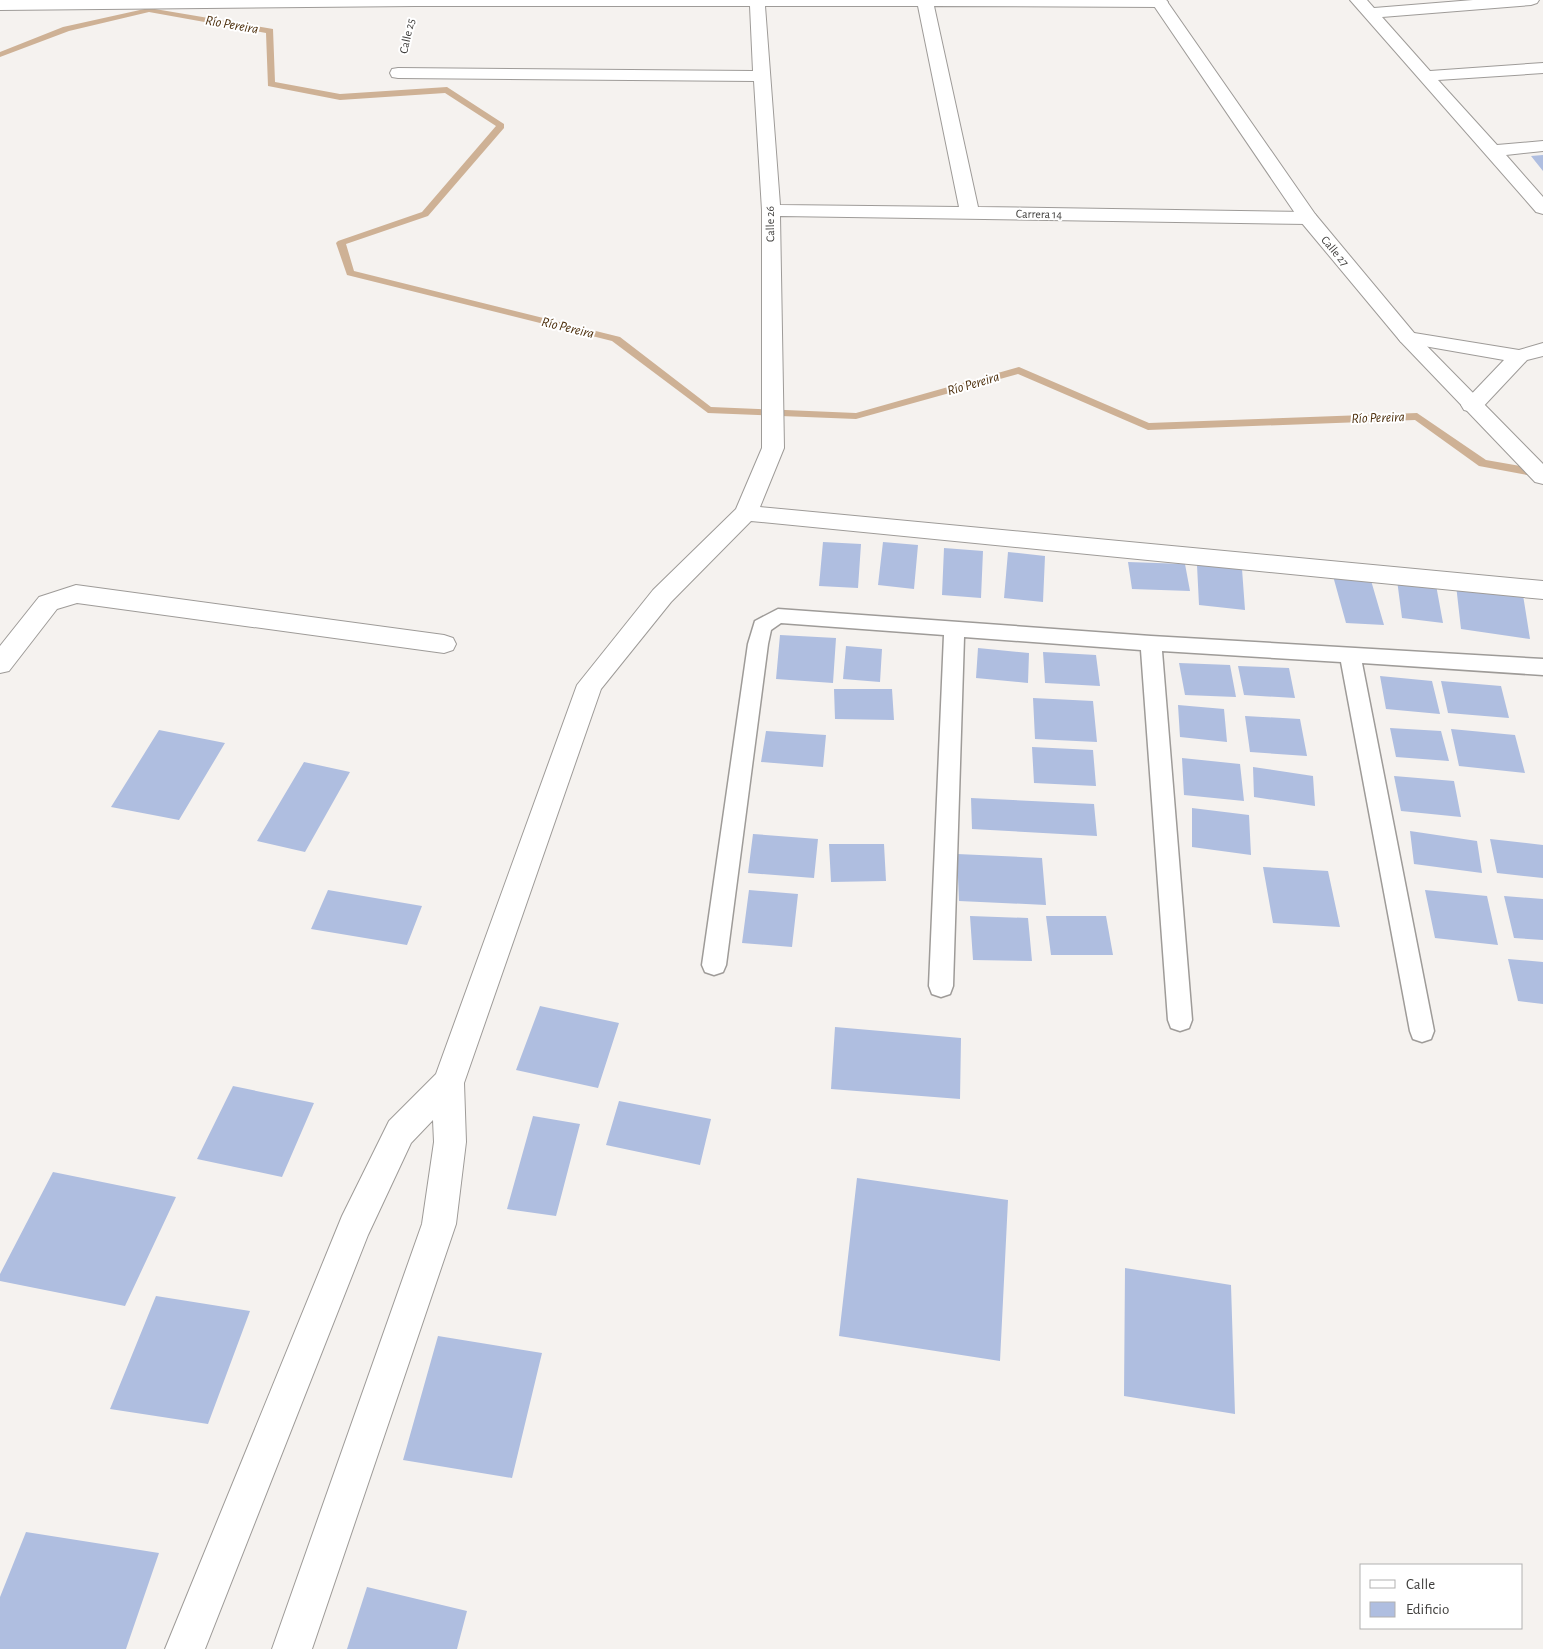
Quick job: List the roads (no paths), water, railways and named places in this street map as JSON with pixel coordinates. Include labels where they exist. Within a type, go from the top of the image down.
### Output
[{"type":"street","points":[[0,5],[18,2],[415,0],[1159,1]]},
{"type":"street","name":"Calle 26","points":[[746,513],[773,448],[771,399],[771,210],[758,0]]},
{"type":"street","points":[[1358,0],[1543,208]]},
{"type":"street","points":[[1370,13],[1530,0]]},
{"type":"street","name":"Calle 27","points":[[1159,1],[1308,218],[1408,338],[1543,477]]},
{"type":"street","points":[[925,2],[970,214]]},
{"type":"street","points":[[1426,76],[1543,68]]},
{"type":"street","points":[[398,73],[763,76]]},
{"type":"street","points":[[1492,151],[1543,146]]},
{"type":"street","name":"Carrera 14","points":[[771,210],[1308,218]]},
{"type":"street","points":[[1408,338],[1520,356],[1543,350]]},
{"type":"street","points":[[1472,405],[1520,356]]},
{"type":"street","points":[[292,1649],[438,1224],[450,1142],[448,1083],[590,685],[662,596],[746,513],[1543,590]]},
{"type":"street","points":[[0,664],[48,603],[76,594],[444,644]]},
{"type":"street","points":[[185,1649],[354,1228],[400,1132],[448,1083]]},
{"type":"lane","points":[[714,965],[758,644],[762,626],[778,616],[1151,643],[1543,667]]},
{"type":"lane","points":[[940,986],[954,628]]},
{"type":"lane","points":[[1151,643],[1180,1020]]},
{"type":"lane","points":[[1350,655],[1422,1031]]},
{"type":"waterway","name":"Río Pereira","points":[[0,55],[66,29],[149,10],[270,31],[271,84],[340,97],[447,90],[501,126],[425,214],[341,243],[350,273],[616,339],[708,410],[856,416],[1019,370],[1148,427],[1417,416],[1483,463],[1543,474]]}]
